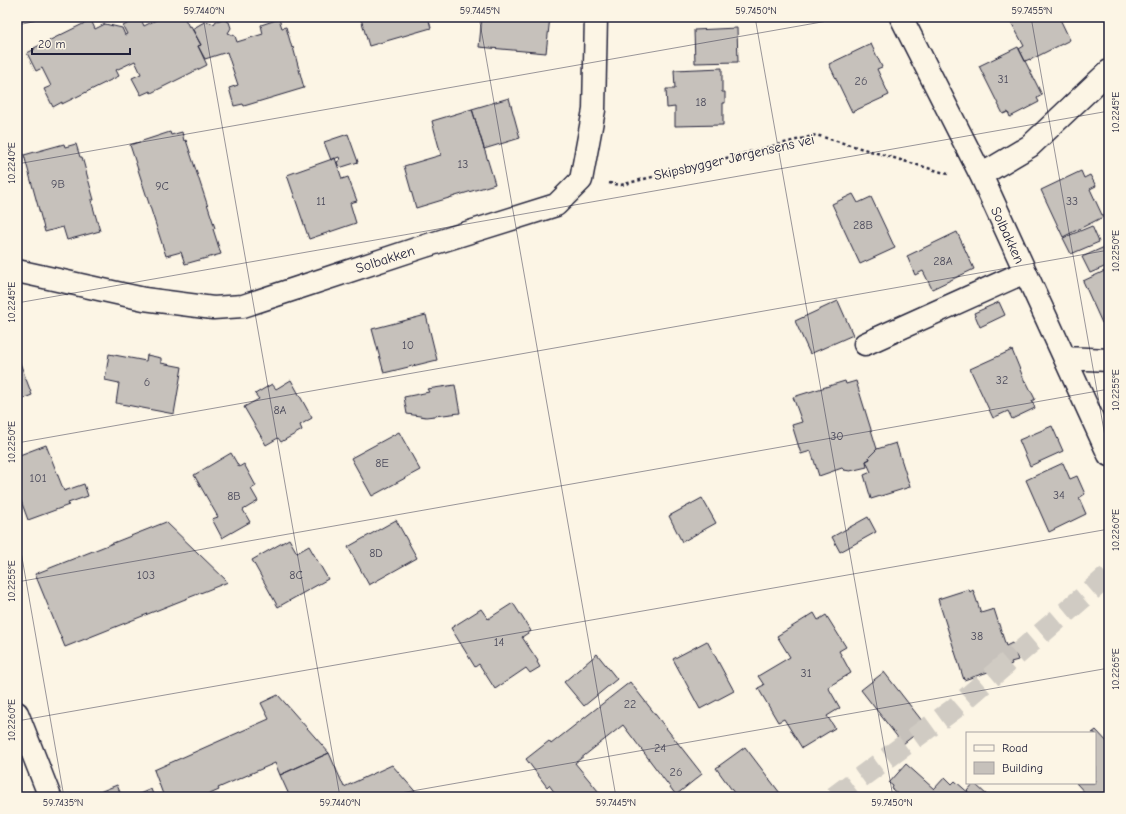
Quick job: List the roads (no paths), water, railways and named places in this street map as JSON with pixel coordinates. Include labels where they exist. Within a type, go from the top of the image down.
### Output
[{"type":"street","name":"Solbakken","points":[[17,271],[144,298],[213,308],[243,306],[556,205],[581,180],[594,110],[596,17]]},
{"type":"street","name":"Solbakken","points":[[901,17],[981,176],[1109,455]]},
{"type":"street","points":[[981,176],[1030,146],[1109,71]]},
{"type":"street","points":[[865,344],[1025,272]]},
{"type":"street","points":[[1065,358],[1109,360]]},
{"type":"street","points":[[17,714],[50,797]]},
{"type":"tunnel","points":[[834,797],[954,709],[1109,575]]}]
